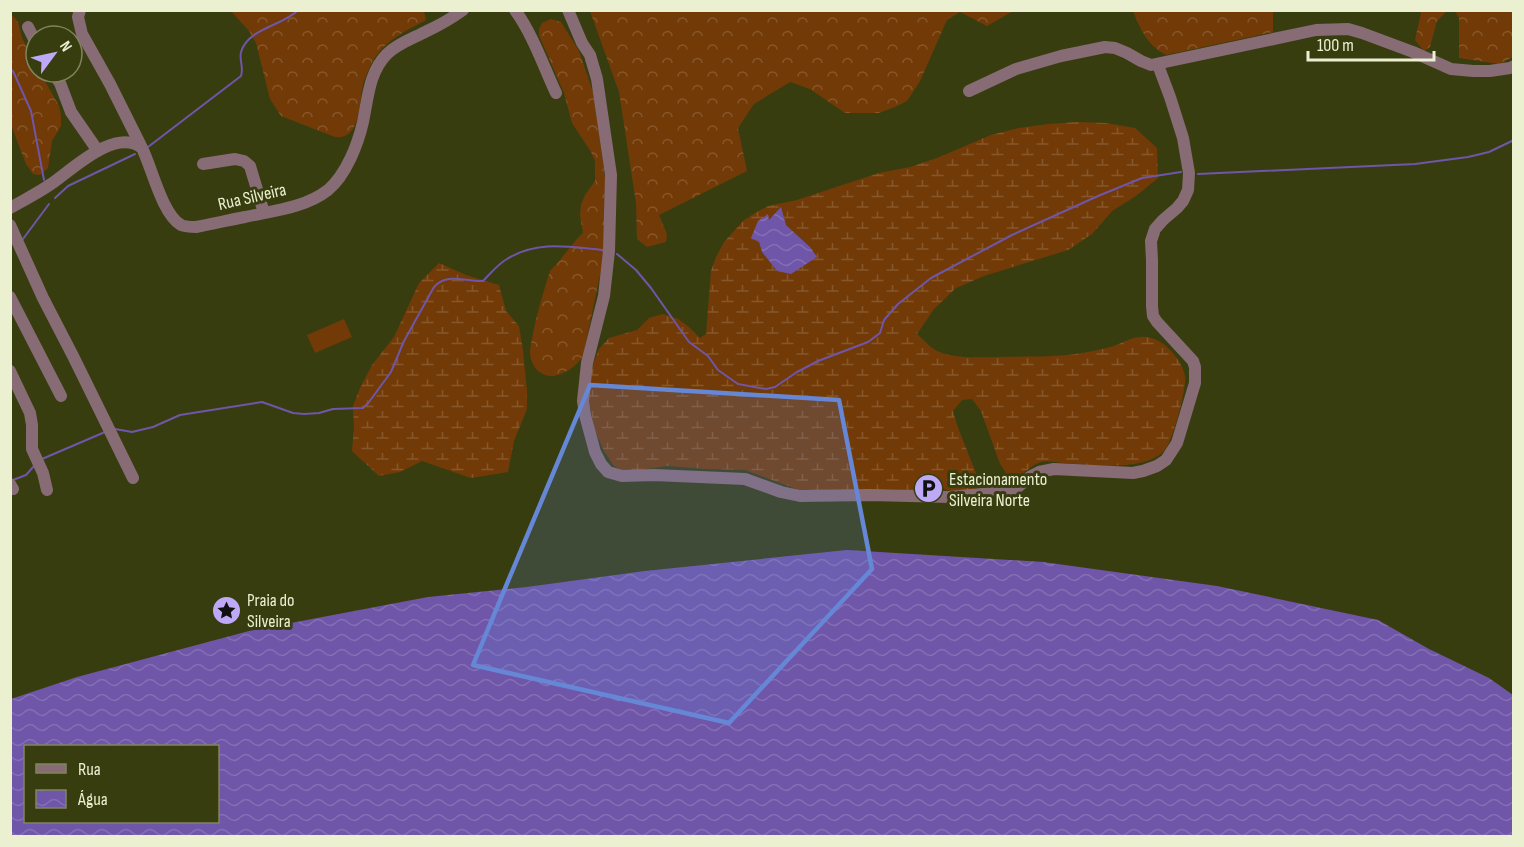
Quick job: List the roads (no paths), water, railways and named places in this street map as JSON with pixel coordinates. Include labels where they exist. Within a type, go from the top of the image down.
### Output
[{"type":"street","name":"Rua Silveira","points":[[80,10],[78,17],[82,34],[111,84],[142,148],[165,205],[179,223],[196,227],[305,202],[328,190],[351,158],[363,124],[370,84],[380,63],[393,48],[463,10]]},
{"type":"street","points":[[515,10],[525,24],[556,93]]},
{"type":"street","points":[[568,10],[582,43],[590,55],[597,79],[611,175],[609,252],[604,296],[587,363],[583,401],[598,458],[609,472],[621,477],[654,475],[745,479],[800,496],[949,497],[980,495],[1014,490],[1031,476],[1048,470],[1133,473],[1157,466],[1169,456],[1177,443],[1196,374],[1193,361],[1153,316],[1150,241],[1159,225],[1183,201],[1188,190],[1189,173],[1183,138],[1158,65]]},
{"type":"street","points":[[969,91],[1016,69],[1061,56],[1105,47],[1127,53],[1141,62],[1158,65],[1316,30],[1336,28],[1362,33],[1413,51],[1451,69],[1490,71],[1514,66]]},
{"type":"street","points":[[60,84],[71,112],[98,151]]},
{"type":"street","points":[[10,208],[48,186],[98,151],[123,142],[137,144],[142,148]]},
{"type":"street","points":[[203,164],[235,159],[244,160],[250,166],[264,213]]},
{"type":"street","points":[[10,225],[133,478]]},
{"type":"street","points":[[10,297],[62,396]]},
{"type":"street","points":[[10,371],[30,413],[32,449],[43,473],[46,490]]},
{"type":"water","points":[[781,207],[786,225],[810,247],[817,257],[791,274],[777,271],[762,252],[759,242],[751,238],[758,221],[768,214],[769,220]]},
{"type":"water","points":[[847,550],[1043,562],[1217,586],[1378,620],[1429,649],[1489,678],[1513,695],[1513,836],[11,836],[11,699],[77,677],[249,631],[428,597],[527,587],[645,571]]},
{"type":"waterway","points":[[148,147],[241,76],[241,52],[251,38],[298,10]]},
{"type":"waterway","points":[[10,69],[31,111],[44,180]]},
{"type":"waterway","points":[[1198,174],[1415,164],[1489,152],[1514,140]]},
{"type":"waterway","points":[[55,198],[68,186],[135,154]]},
{"type":"waterway","points":[[617,254],[636,270],[689,342],[708,356],[718,370],[738,384],[766,389],[775,387],[818,361],[868,342],[880,333],[884,320],[898,304],[931,278],[1012,235],[1142,178],[1181,172]]},
{"type":"waterway","points":[[23,239],[49,204]]},
{"type":"waterway","points":[[115,429],[132,432],[153,427],[180,415],[262,402],[293,413],[304,414],[333,409],[363,408],[391,372],[404,341],[439,282],[450,279],[483,281],[504,261],[530,249],[554,246],[603,250]]},
{"type":"waterway","points":[[42,459],[105,432]]},
{"type":"waterway","points":[[13,480],[26,475],[34,466]]},
{"type":"place","name":"Estacionamento Silveira Norte","points":[[928,489]]},
{"type":"place","name":"Praia do Silveira","points":[[226,610]]}]
